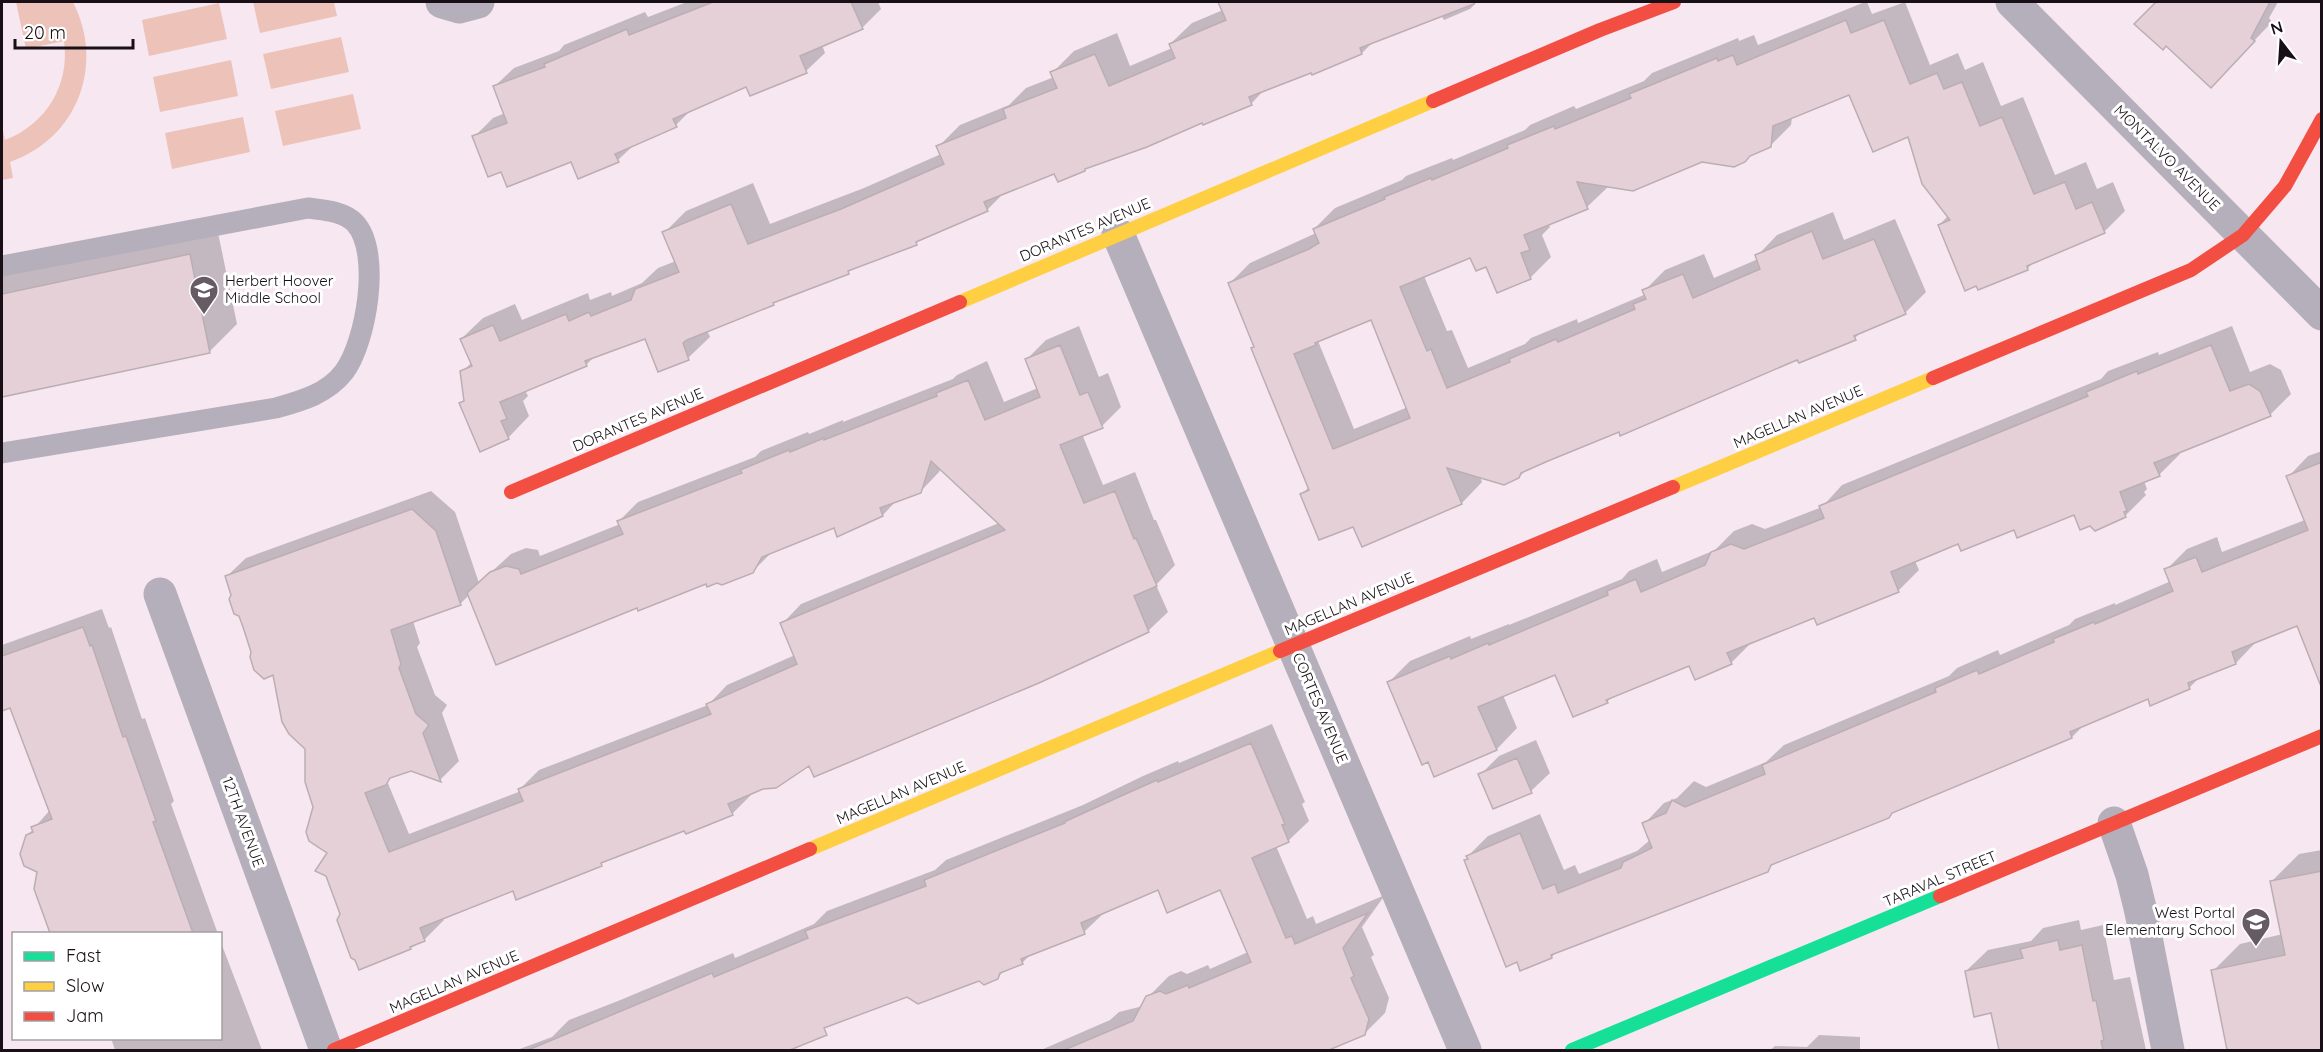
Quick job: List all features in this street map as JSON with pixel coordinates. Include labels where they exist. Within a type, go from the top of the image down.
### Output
[{"type":"street","points":[[442,2],[459,7],[478,2]]},
{"type":"street","name":"DORANTES AVENUE","points":[[511,492],[1600,30],[1674,2]]},
{"type":"street","name":"MONTALVO AVENUE","points":[[2012,2],[2322,315]]},
{"type":"street","name":"MAGELLAN AVENUE","points":[[334,1050],[2191,270],[2243,235],[2285,186],[2322,119]]},
{"type":"street","name":"CORTES AVENUE","points":[[1118,234],[1466,1050]]},
{"type":"street","name":"12TH AVENUE","points":[[160,594],[326,1050]]},
{"type":"street","name":"TARAVAL STREET","points":[[1572,1050],[2322,736]]},
{"type":"street","points":[[2114,823],[2132,876],[2141,912],[2168,1050]]},
{"type":"lane","points":[[2,266],[308,208],[332,211],[354,221],[364,236],[369,256],[367,301],[357,348],[343,373],[316,396],[276,408],[2,453]]},
{"type":"shaded area","points":[[16,2],[73,2],[82,26],[86,50],[85,74],[79,97],[68,117],[53,136],[34,151],[10,162],[13,178],[2,180],[2,125],[5,140],[33,124],[44,113],[59,87],[65,57],[64,41],[26,49]]},
{"type":"shaded area","points":[[253,2],[334,2],[337,16],[260,33]]},
{"type":"shaded area","points":[[219,3],[227,39],[149,56],[142,20]]},
{"type":"shaded area","points":[[341,37],[349,72],[271,89],[263,54]]},
{"type":"shaded area","points":[[231,60],[238,96],[160,112],[153,77]]},
{"type":"shaded area","points":[[353,94],[361,129],[283,146],[275,111]]},
{"type":"shaded area","points":[[243,117],[250,152],[172,169],[165,133]]},
{"type":"building","points":[[713,2],[851,2],[863,29],[800,56],[807,73],[750,96],[746,87],[673,119],[677,127],[615,154],[619,162],[578,179],[571,162],[507,187],[501,172],[488,177],[472,136],[507,123],[493,86],[545,67],[544,64],[627,29],[629,35]]},
{"type":"building","points":[[1218,2],[1474,2],[1474,4],[1360,48],[1362,54],[1312,75],[1311,73],[1249,97],[1252,105],[1203,125],[1202,123],[1058,182],[1054,174],[984,202],[988,211],[916,242],[917,245],[848,271],[849,274],[773,303],[774,305],[687,340],[683,343],[689,360],[658,372],[645,339],[585,361],[587,366],[500,402],[507,419],[501,421],[509,439],[480,452],[459,403],[464,401],[460,371],[472,366],[460,339],[493,325],[500,341],[566,314],[569,321],[589,312],[591,316],[631,300],[635,289],[679,272],[662,232],[731,204],[748,244],[841,209],[944,164],[936,146],[1006,118],[1003,109],[1057,88],[1050,72],[1095,54],[1109,86],[1175,58],[1169,44],[1226,20]]},
{"type":"building","points":[[2156,2],[2270,2],[2251,38],[2255,41],[2211,88],[2166,46],[2163,50],[2134,24]]},
{"type":"building","points":[[1846,20],[1851,33],[1884,20],[1910,84],[1937,73],[1944,89],[1962,82],[1980,126],[2002,117],[2034,194],[2065,182],[2076,209],[2092,202],[2105,233],[2027,266],[2028,270],[1978,290],[1976,286],[1965,291],[1938,225],[1950,220],[1922,184],[1908,137],[1873,152],[1849,95],[1773,126],[1771,147],[1750,156],[1745,162],[1734,167],[1702,162],[1633,191],[1577,182],[1588,209],[1524,235],[1530,250],[1521,253],[1531,279],[1497,293],[1486,267],[1476,271],[1470,258],[1400,287],[1427,351],[1431,349],[1447,388],[1510,362],[1509,359],[1556,339],[1558,342],[1635,309],[1633,304],[1646,299],[1642,290],[1683,274],[1693,298],[1760,269],[1755,255],[1812,231],[1823,259],[1874,239],[1906,314],[1854,336],[1856,340],[1799,363],[1797,360],[1620,436],[1619,432],[1548,461],[1521,473],[1519,478],[1504,485],[1447,468],[1462,504],[1362,547],[1353,527],[1319,540],[1300,494],[1309,490],[1251,348],[1254,347],[1228,283],[1309,249],[1319,243],[1313,229],[1385,199],[1384,197],[1431,178],[1432,180],[1554,126],[1555,129],[1631,98],[1629,94],[1717,58],[1718,61],[1733,55],[1737,65]],"holes":[[[1371,320],[1410,418],[1333,449],[1294,354]]]},
{"type":"building","points":[[190,254],[210,353],[2,397],[2,294]]},
{"type":"building","points":[[1060,345],[1080,395],[1088,392],[1103,428],[1060,445],[1084,503],[1115,491],[1134,539],[1136,538],[1157,586],[1134,596],[1149,632],[1039,683],[814,777],[809,766],[776,788],[763,789],[728,804],[733,815],[601,863],[602,866],[516,900],[513,891],[420,928],[425,941],[359,970],[355,960],[351,958],[337,920],[340,914],[326,876],[315,871],[327,853],[309,841],[306,832],[313,807],[305,782],[305,749],[289,734],[282,722],[273,675],[264,679],[254,670],[244,630],[239,616],[234,614],[229,599],[231,595],[225,576],[412,509],[436,531],[461,605],[391,630],[401,664],[399,668],[416,714],[429,725],[423,733],[441,782],[411,771],[390,778],[386,785],[365,793],[389,852],[523,801],[518,789],[711,714],[706,704],[797,664],[780,623],[1005,530],[931,461],[921,493],[880,508],[883,516],[837,537],[834,528],[762,557],[753,573],[722,585],[717,583],[707,587],[706,584],[638,611],[637,608],[496,665],[467,593],[490,572],[506,566],[519,569],[521,574],[623,534],[617,521],[742,473],[740,470],[789,450],[790,452],[824,438],[824,440],[937,396],[936,393],[968,380],[985,420],[1040,397],[1025,359]]},
{"type":"building","points":[[2211,345],[2230,391],[2249,384],[2260,391],[2271,416],[2154,463],[2160,476],[2120,492],[2127,511],[2124,512],[2126,517],[2095,531],[2090,526],[2080,530],[2074,515],[2017,538],[2014,530],[1961,551],[1958,544],[1891,572],[1899,592],[1817,625],[1814,618],[1727,653],[1732,664],[1695,680],[1689,666],[1606,700],[1608,703],[1573,717],[1555,675],[1478,707],[1497,750],[1434,777],[1428,762],[1422,765],[1387,682],[1450,656],[1451,659],[1488,643],[1489,645],[1608,595],[1607,591],[1636,579],[1641,592],[1705,565],[1711,552],[1731,544],[1744,549],[1824,518],[1819,506],[2088,396],[2086,392],[2137,371],[2138,374]]},
{"type":"building","points":[[2322,462],[2322,683],[2320,684],[2297,626],[2232,652],[2236,664],[2188,683],[2190,689],[2150,706],[2148,699],[2070,732],[2072,738],[1892,813],[1889,818],[1771,865],[1768,872],[1551,955],[1552,958],[1520,971],[1517,962],[1506,967],[1464,860],[1468,859],[1466,856],[1520,833],[1543,889],[1555,884],[1558,893],[1621,868],[1623,862],[1652,848],[1642,823],[1666,813],[1672,800],[1685,807],[1765,774],[1762,765],[1936,692],[1935,688],[1977,670],[1979,674],[2054,642],[2053,639],[2173,591],[2164,569],[2196,557],[2202,572],[2308,530],[2286,476]]},
{"type":"building","points":[[83,627],[90,646],[92,645],[123,737],[126,736],[156,821],[153,822],[193,932],[50,932],[34,889],[37,872],[24,866],[20,854],[26,835],[33,832],[31,827],[52,819],[10,708],[2,711],[2,656]]},
{"type":"building","points":[[1251,743],[1285,824],[1282,825],[1289,842],[1252,858],[1286,938],[1292,936],[1295,944],[1368,913],[1343,948],[1354,976],[1351,978],[1369,1019],[1365,1035],[1329,1050],[1064,1050],[1133,1021],[1146,996],[1160,991],[1166,994],[1188,985],[1189,988],[1251,962],[1220,890],[1167,913],[1158,890],[1081,923],[1085,934],[1021,959],[1023,964],[1000,973],[998,979],[984,985],[979,981],[918,1004],[907,997],[824,1028],[827,1035],[790,1050],[528,1050],[712,973],[714,977],[808,938],[805,931],[926,886],[924,880],[1065,823],[1157,780],[1158,782]]},
{"type":"building","points":[[1517,758],[1532,793],[1493,809],[1478,774]]},
{"type":"building","points":[[2322,871],[2322,1050],[2227,1050],[2211,970],[2285,955],[2270,881]]},
{"type":"building","points":[[2058,940],[2060,950],[2082,945],[2093,1001],[2096,1000],[2104,1040],[2101,1041],[2103,1050],[1999,1050],[1991,1013],[1974,1017],[1965,971],[2023,958],[2020,949]]},
{"type":"traffic: fast","points":[[1572,1050],[1940,896]]},
{"type":"traffic: slow","points":[[960,302],[1433,101]]},
{"type":"traffic: slow","points":[[1673,487],[1933,378]]},
{"type":"traffic: slow","points":[[810,849],[1280,651]]},
{"type":"traffic: jam","points":[[1433,101],[1600,30],[1674,2]]},
{"type":"traffic: jam","points":[[1933,378],[2191,270],[2243,235],[2285,186],[2322,119]]},
{"type":"traffic: jam","points":[[511,492],[960,302]]},
{"type":"traffic: jam","points":[[1280,651],[1673,487]]},
{"type":"traffic: jam","points":[[1940,896],[2322,736]]},
{"type":"traffic: jam","points":[[334,1050],[810,849]]},
{"type":"place","name":"Herbert Hoover Middle School","points":[[204,316]]},
{"type":"place","name":"West Portal Elementary School","points":[[2256,948]]}]
